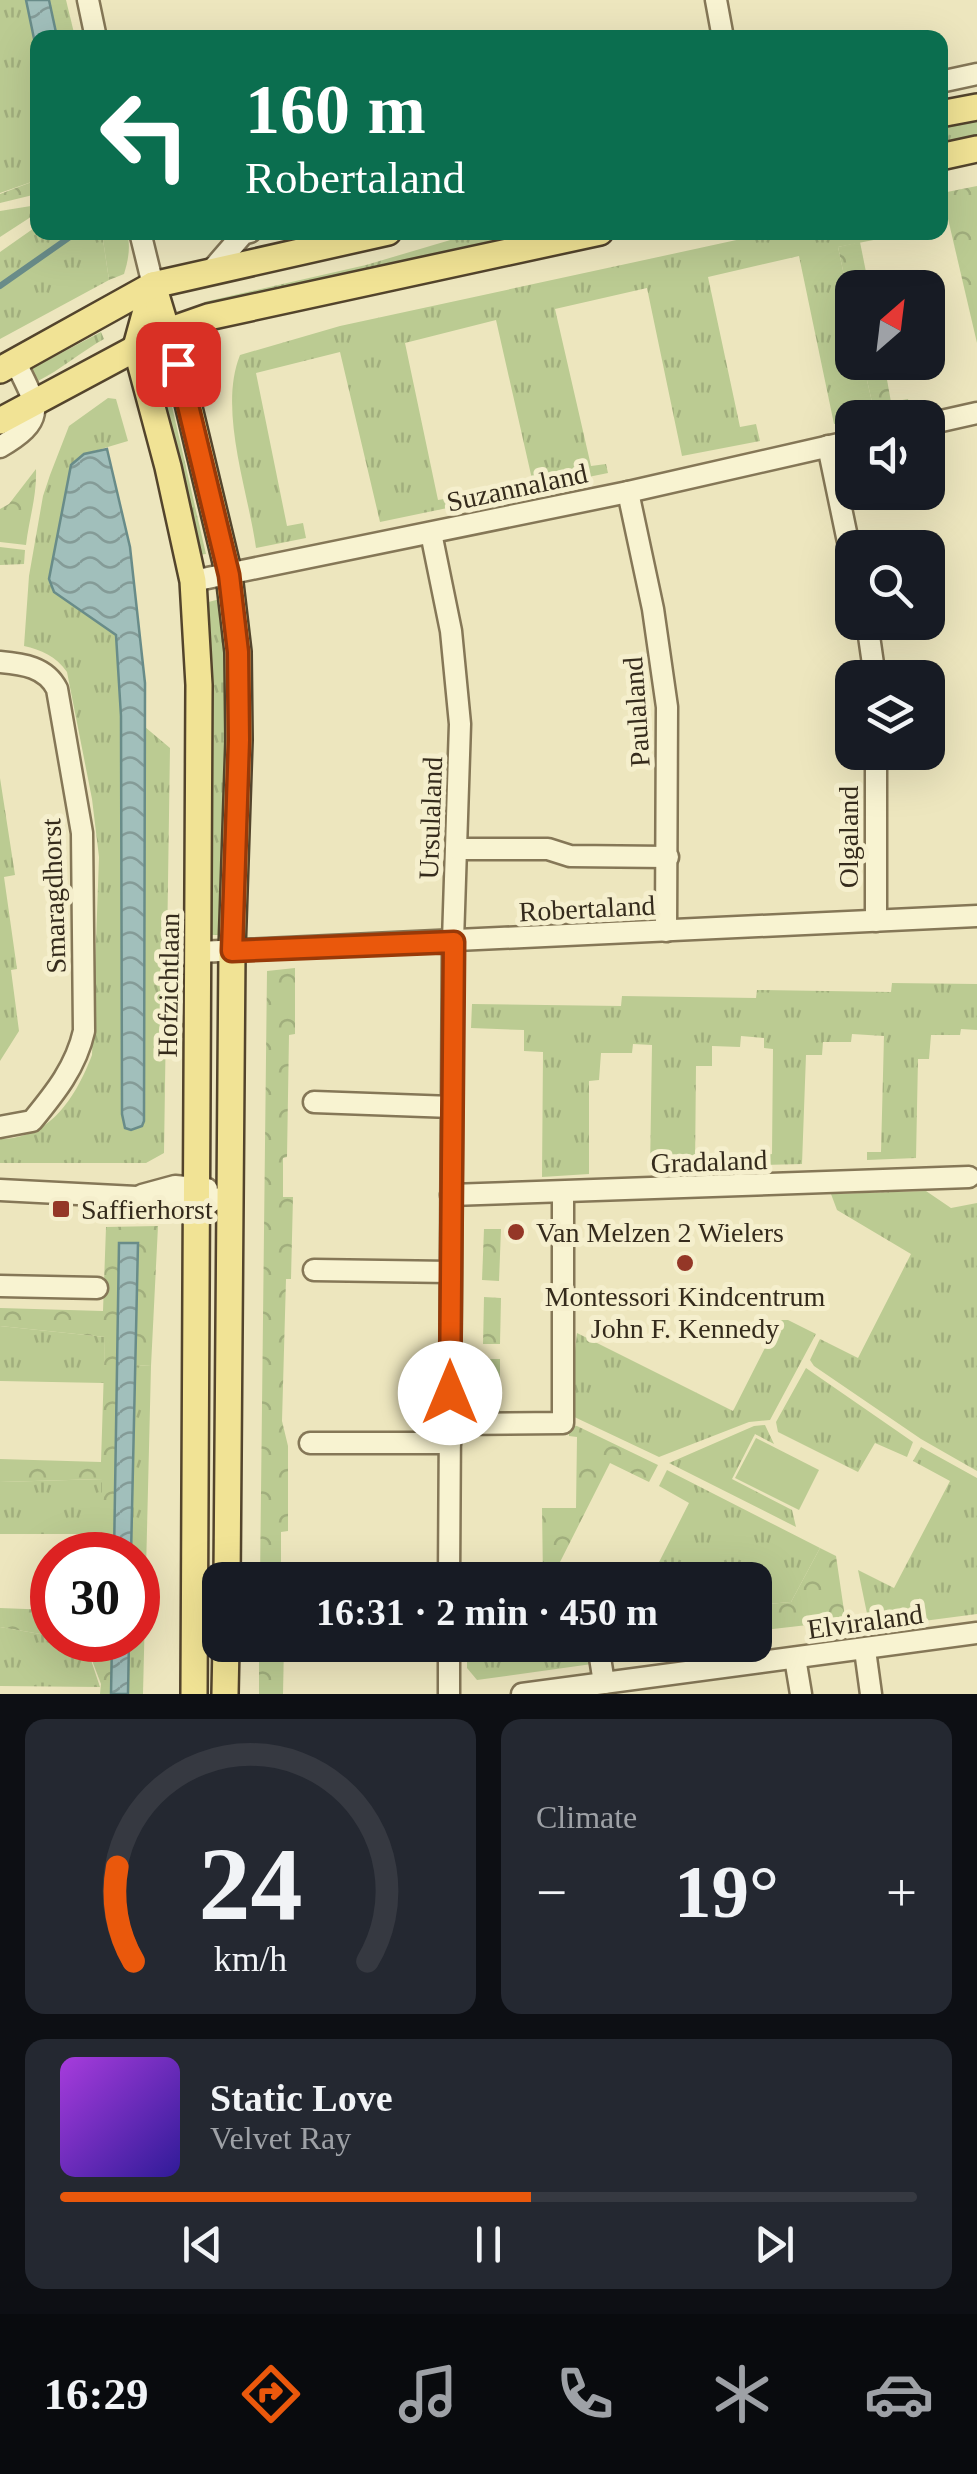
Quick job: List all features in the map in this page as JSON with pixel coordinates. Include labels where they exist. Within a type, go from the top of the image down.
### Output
[{"type":"main road","points":[[948,112],[977,107]]},
{"type":"main road","points":[[948,156],[977,149]]},
{"type":"main road","points":[[7,366],[153,285],[352,240]]},
{"type":"main road","points":[[0,421],[168,331],[208,317],[563,240]]},
{"type":"main road","points":[[153,285],[229,575],[238,652],[226,1562]]},
{"type":"main road","points":[[136,347],[153,285]]},
{"type":"main road","name":"Hofzichtlaan","points":[[136,347],[193,580],[199,686],[194,1694]]},
{"type":"main road","points":[[225,1694],[226,1662]]},
{"type":"street","points":[[88,0],[94,30]]},
{"type":"street","points":[[716,0],[722,30]]},
{"type":"street","points":[[948,80],[977,74]]},
{"type":"street","points":[[142,240],[153,285]]},
{"type":"street","points":[[210,272],[238,240]]},
{"type":"street","points":[[0,446],[19,436],[33,418],[36,404],[7,366]]},
{"type":"street","points":[[945,421],[977,414]]},
{"type":"street","name":"Suzannaland","points":[[193,580],[628,492],[835,444]]},
{"type":"street","points":[[828,446],[846,530]]},
{"type":"street","name":"Paulaland","points":[[628,492],[656,625],[667,707],[666,931]]},
{"type":"street","name":"Ursulaland","points":[[430,533],[451,631],[458,691],[449,1562]]},
{"type":"street","name":"Smaragdhorst","points":[[0,662],[34,667],[51,677],[57,689],[82,832],[84,1032],[69,1072],[32,1120],[0,1127]]},
{"type":"street","name":"Olgaland","points":[[876,770],[876,921]]},
{"type":"street","points":[[456,848],[668,858]]},
{"type":"street","name":"Robertaland","points":[[199,952],[977,916]]},
{"type":"street","points":[[314,1102],[452,1107]]},
{"type":"street","name":"Gradaland","points":[[451,1196],[969,1177]]},
{"type":"street","points":[[310,1442],[563,1423],[563,1193]]},
{"type":"street","points":[[6,1194],[136,1196],[176,1206],[196,1196],[230,1195]]},
{"type":"street","points":[[314,1270],[450,1272]]},
{"type":"street","points":[[0,1286],[97,1288]]},
{"type":"street","name":"Elviraland","points":[[522,1694],[977,1633]]},
{"type":"street","points":[[866,1650],[871,1694]]},
{"type":"street","points":[[796,1658],[800,1694]]},
{"type":"street","points":[[449,1662],[449,1694]]},
{"type":"street","points":[[601,1662],[604,1683]]},
{"type":"green space","points":[[0,0],[26,0],[32,30],[30,182],[0,193]]},
{"type":"green space","points":[[49,0],[66,0],[73,30],[55,30]]},
{"type":"green space","points":[[977,115],[977,139],[948,145],[948,122]]},
{"type":"green space","points":[[30,183],[30,196],[0,203],[0,194]]},
{"type":"green space","points":[[977,186],[977,343],[948,219],[948,192]]},
{"type":"green space","points":[[30,206],[30,218],[0,237],[0,211]]},
{"type":"green space","points":[[30,231],[30,240],[103,240],[109,280],[0,339],[0,252]]},
{"type":"green space","points":[[103,240],[128,240],[124,274],[109,280]]},
{"type":"green space","points":[[450,240],[514,240],[205,307],[204,302],[366,265]]},
{"type":"green space","points":[[737,240],[874,240],[838,247],[843,270],[835,270],[835,380],[867,380],[872,400],[835,400],[835,424],[799,256],[708,277],[740,427],[756,424],[760,441],[682,456],[647,288],[555,309],[591,466],[606,464],[608,473],[534,488],[496,320],[405,343],[438,500],[456,497],[457,506],[380,522],[340,352],[256,373],[287,526],[303,523],[306,538],[256,548],[233,425],[234,377],[240,355],[340,326]]},
{"type":"green space","points":[[860,242],[866,270],[843,270],[838,247]]},
{"type":"green space","points":[[101,332],[104,339],[38,381],[27,371]]},
{"type":"green space","points":[[165,376],[206,554],[198,555],[157,379]]},
{"type":"green space","points":[[867,380],[887,380],[891,400],[872,400]]},
{"type":"green space","points":[[108,398],[116,399],[128,441],[91,452],[71,465],[49,579],[54,592],[116,635],[121,716],[121,1039],[144,1121],[145,727],[170,748],[164,1153],[146,1163],[0,1163],[0,1139],[33,1132],[59,1113],[78,1086],[92,1055],[99,857],[92,799],[67,672],[48,654],[24,646],[29,576],[50,475],[69,426]]},
{"type":"green space","points":[[36,469],[26,545],[0,542],[0,509],[9,504]]},
{"type":"green space","points":[[0,547],[25,550],[24,564],[0,565]]},
{"type":"green space","points":[[220,599],[229,677],[227,935],[208,935],[201,604]]},
{"type":"green space","points":[[0,778],[15,875],[4,877],[17,969],[11,970],[19,1031],[0,1061]]},
{"type":"green space","points":[[295,968],[295,1034],[289,1035],[287,1157],[283,1158],[283,1197],[293,1197],[282,1421],[288,1446],[288,1531],[281,1532],[281,1562],[260,1562],[267,971]]},
{"type":"green space","points":[[892,983],[977,984],[977,1030],[961,1029],[960,1035],[931,1035],[929,1059],[918,1059],[916,1158],[867,1160],[867,1152],[881,1152],[884,1036],[852,1034],[851,1042],[823,1042],[822,1055],[806,1055],[802,1164],[763,1165],[764,1155],[772,1154],[773,1049],[764,1048],[764,1038],[741,1036],[740,1047],[712,1046],[712,1066],[696,1066],[695,1169],[650,1171],[652,1045],[633,1044],[632,1053],[601,1053],[599,1080],[589,1081],[589,1174],[542,1177],[543,1052],[524,1051],[524,1030],[471,1028],[472,1004],[621,1006],[622,996],[756,998],[757,990],[891,992]]},
{"type":"green space","points":[[926,1191],[951,1208],[977,1203],[977,1471],[921,1439],[810,1360],[820,1339],[858,1358],[911,1254],[837,1210],[831,1194]]},
{"type":"green space","points":[[158,1226],[151,1366],[135,1365],[138,1243],[119,1244],[114,1532],[102,1532],[102,1479],[0,1482],[0,1459],[101,1462],[105,1337],[0,1326],[0,1308],[103,1311],[106,1227]]},
{"type":"green space","points":[[484,1229],[501,1229],[499,1281],[482,1280]]},
{"type":"green space","points":[[484,1297],[501,1298],[500,1344],[483,1344]]},
{"type":"green space","points":[[779,1320],[788,1320],[816,1334],[770,1420],[749,1422],[659,1457],[568,1414],[577,1333],[733,1411]]},
{"type":"green space","points":[[0,1326],[105,1337],[104,1383],[0,1381]]},
{"type":"green space","points":[[483,1359],[500,1359],[500,1411],[481,1411]]},
{"type":"green space","points":[[135,1365],[151,1366],[147,1532],[131,1532]]},
{"type":"green space","points":[[806,1368],[913,1442],[907,1457],[875,1443],[858,1472],[778,1432],[776,1422]]},
{"type":"green space","points":[[569,1425],[577,1426],[658,1465],[649,1482],[610,1463],[560,1562],[543,1562],[542,1508],[576,1508],[577,1437],[569,1436]]},
{"type":"green space","points":[[765,1425],[774,1444],[755,1434],[732,1479],[792,1510],[796,1527],[669,1463],[754,1426]]},
{"type":"green space","points":[[756,1438],[819,1470],[799,1510],[735,1478]]},
{"type":"green space","points":[[921,1447],[977,1478],[977,1614],[870,1628],[858,1570],[894,1588],[950,1481],[913,1461]]},
{"type":"green space","points":[[667,1470],[820,1548],[791,1602],[772,1604],[772,1562],[659,1562],[689,1503],[659,1486]]},
{"type":"green space","points":[[103,1479],[102,1532],[0,1534],[0,1482]]},
{"type":"green space","points":[[820,1548],[836,1556],[847,1631],[833,1632],[825,1623],[772,1629],[772,1604],[791,1602]]},
{"type":"green space","points":[[0,1608],[30,1609],[30,1632],[0,1627]]},
{"type":"green space","points":[[0,1627],[30,1632],[30,1662],[92,1662],[100,1687],[0,1686]]},
{"type":"green space","points":[[93,1662],[112,1662],[111,1694],[100,1694],[101,1684]]},
{"type":"green space","points":[[129,1662],[144,1662],[143,1694],[128,1694]]},
{"type":"green space","points":[[259,1662],[284,1662],[283,1694],[259,1694]]},
{"type":"green space","points":[[467,1662],[592,1664],[477,1680]]},
{"type":"water","points":[[26,0],[49,0],[55,30],[32,30]]},
{"type":"water","points":[[107,449],[130,547],[145,683],[144,1121],[131,1130],[125,1128],[122,1114],[121,716],[116,635],[54,592],[49,579],[71,465],[84,454]]},
{"type":"water","points":[[119,1243],[138,1243],[132,1532],[114,1532]]},
{"type":"water","points":[[112,1662],[129,1662],[128,1694],[111,1694]]},
{"type":"waterway","points":[[0,286],[66,240]]},
{"type":"place","name":"Saffierhorst","points":[[61,1209]]},
{"type":"place","name":"Van Melzen 2 Wielers","points":[[516,1232]]},
{"type":"place","name":"Montessori Kindcentrum John F. Kennedy","points":[[685,1263]]},
{"type":"route","points":[[178,364],[229,575],[238,652],[232,951],[454,942],[450,1393]]}]
